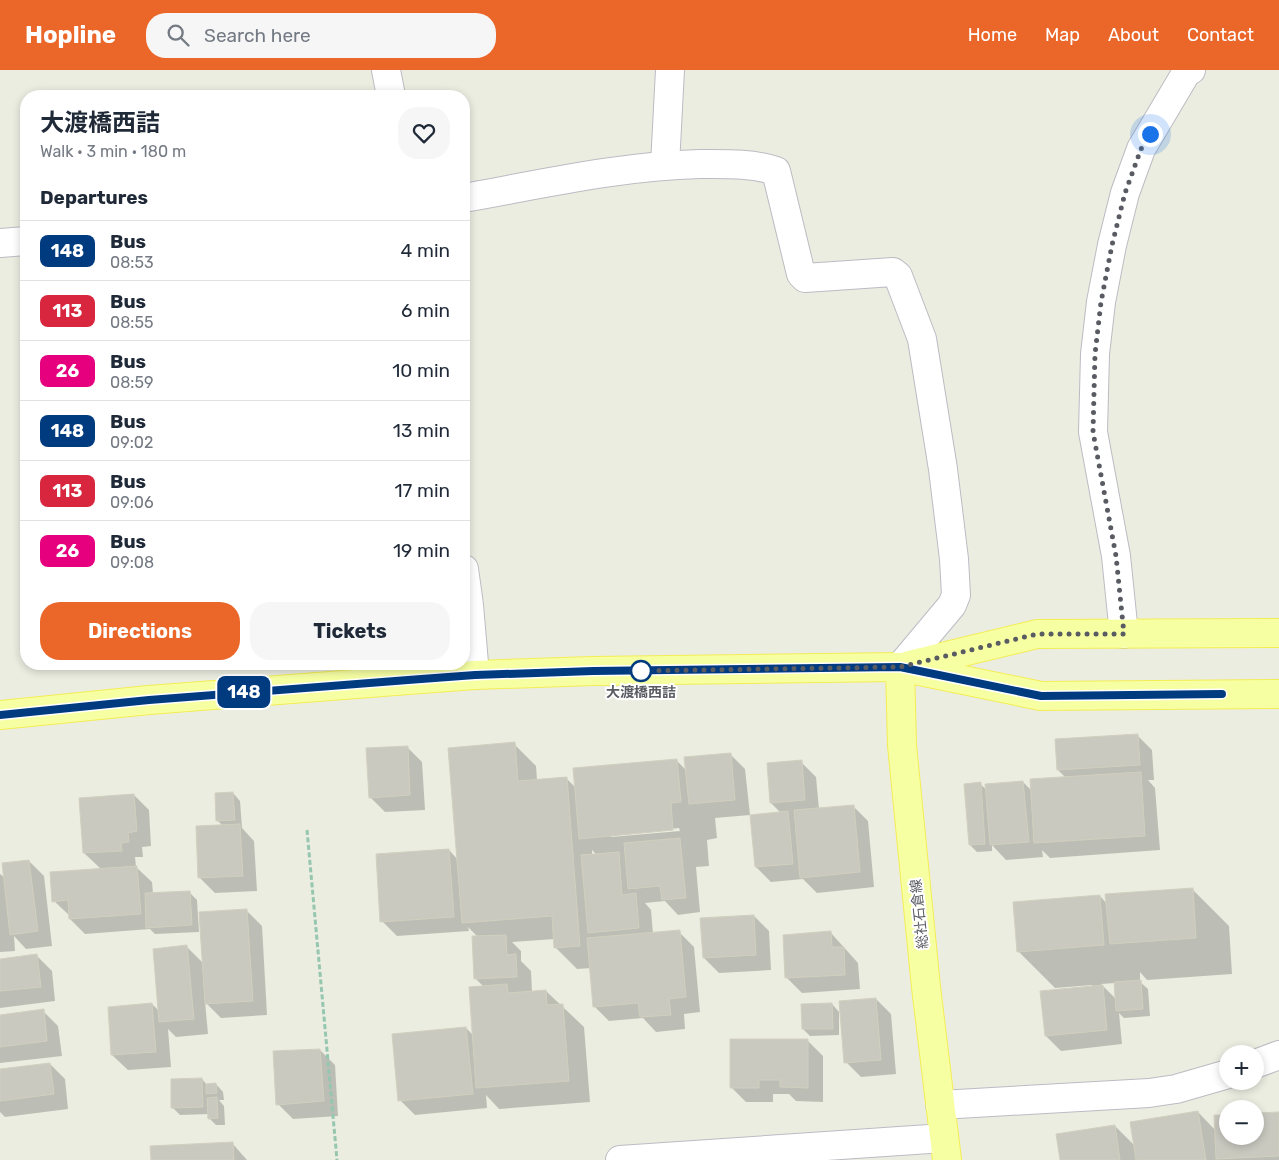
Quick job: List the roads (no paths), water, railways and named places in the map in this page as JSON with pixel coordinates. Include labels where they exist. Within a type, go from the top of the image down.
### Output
[{"type":"main road","points":[[900,667],[1037,634],[1279,633]]},
{"type":"main road","points":[[0,715],[178,698],[475,675],[593,671],[900,667],[1041,696],[1279,694]]},
{"type":"main road","name":"総社石倉線","points":[[900,667],[902,745],[946,1149]]},
{"type":"street","points":[[386,70],[390,90]]},
{"type":"street","points":[[665,165],[670,70]]},
{"type":"street","points":[[1124,634],[1116,556],[1093,432],[1095,354],[1101,302],[1112,245],[1125,193],[1141,149],[1187,71]]},
{"type":"street","points":[[470,197],[597,174],[665,165],[748,165],[776,171],[801,274],[805,278],[893,272],[898,276],[922,339],[943,469],[954,558],[956,595],[952,606],[900,667]]},
{"type":"street","points":[[0,243],[20,241]]},
{"type":"street","points":[[470,617],[475,675]]},
{"type":"street","points":[[1264,1061],[1279,1055]]},
{"type":"street","points":[[940,1105],[1149,1093],[1176,1089],[1219,1077]]},
{"type":"street","points":[[620,1160],[946,1149]]},
{"type":"place","name":"大渡橋西詰","points":[[641,671]]}]
